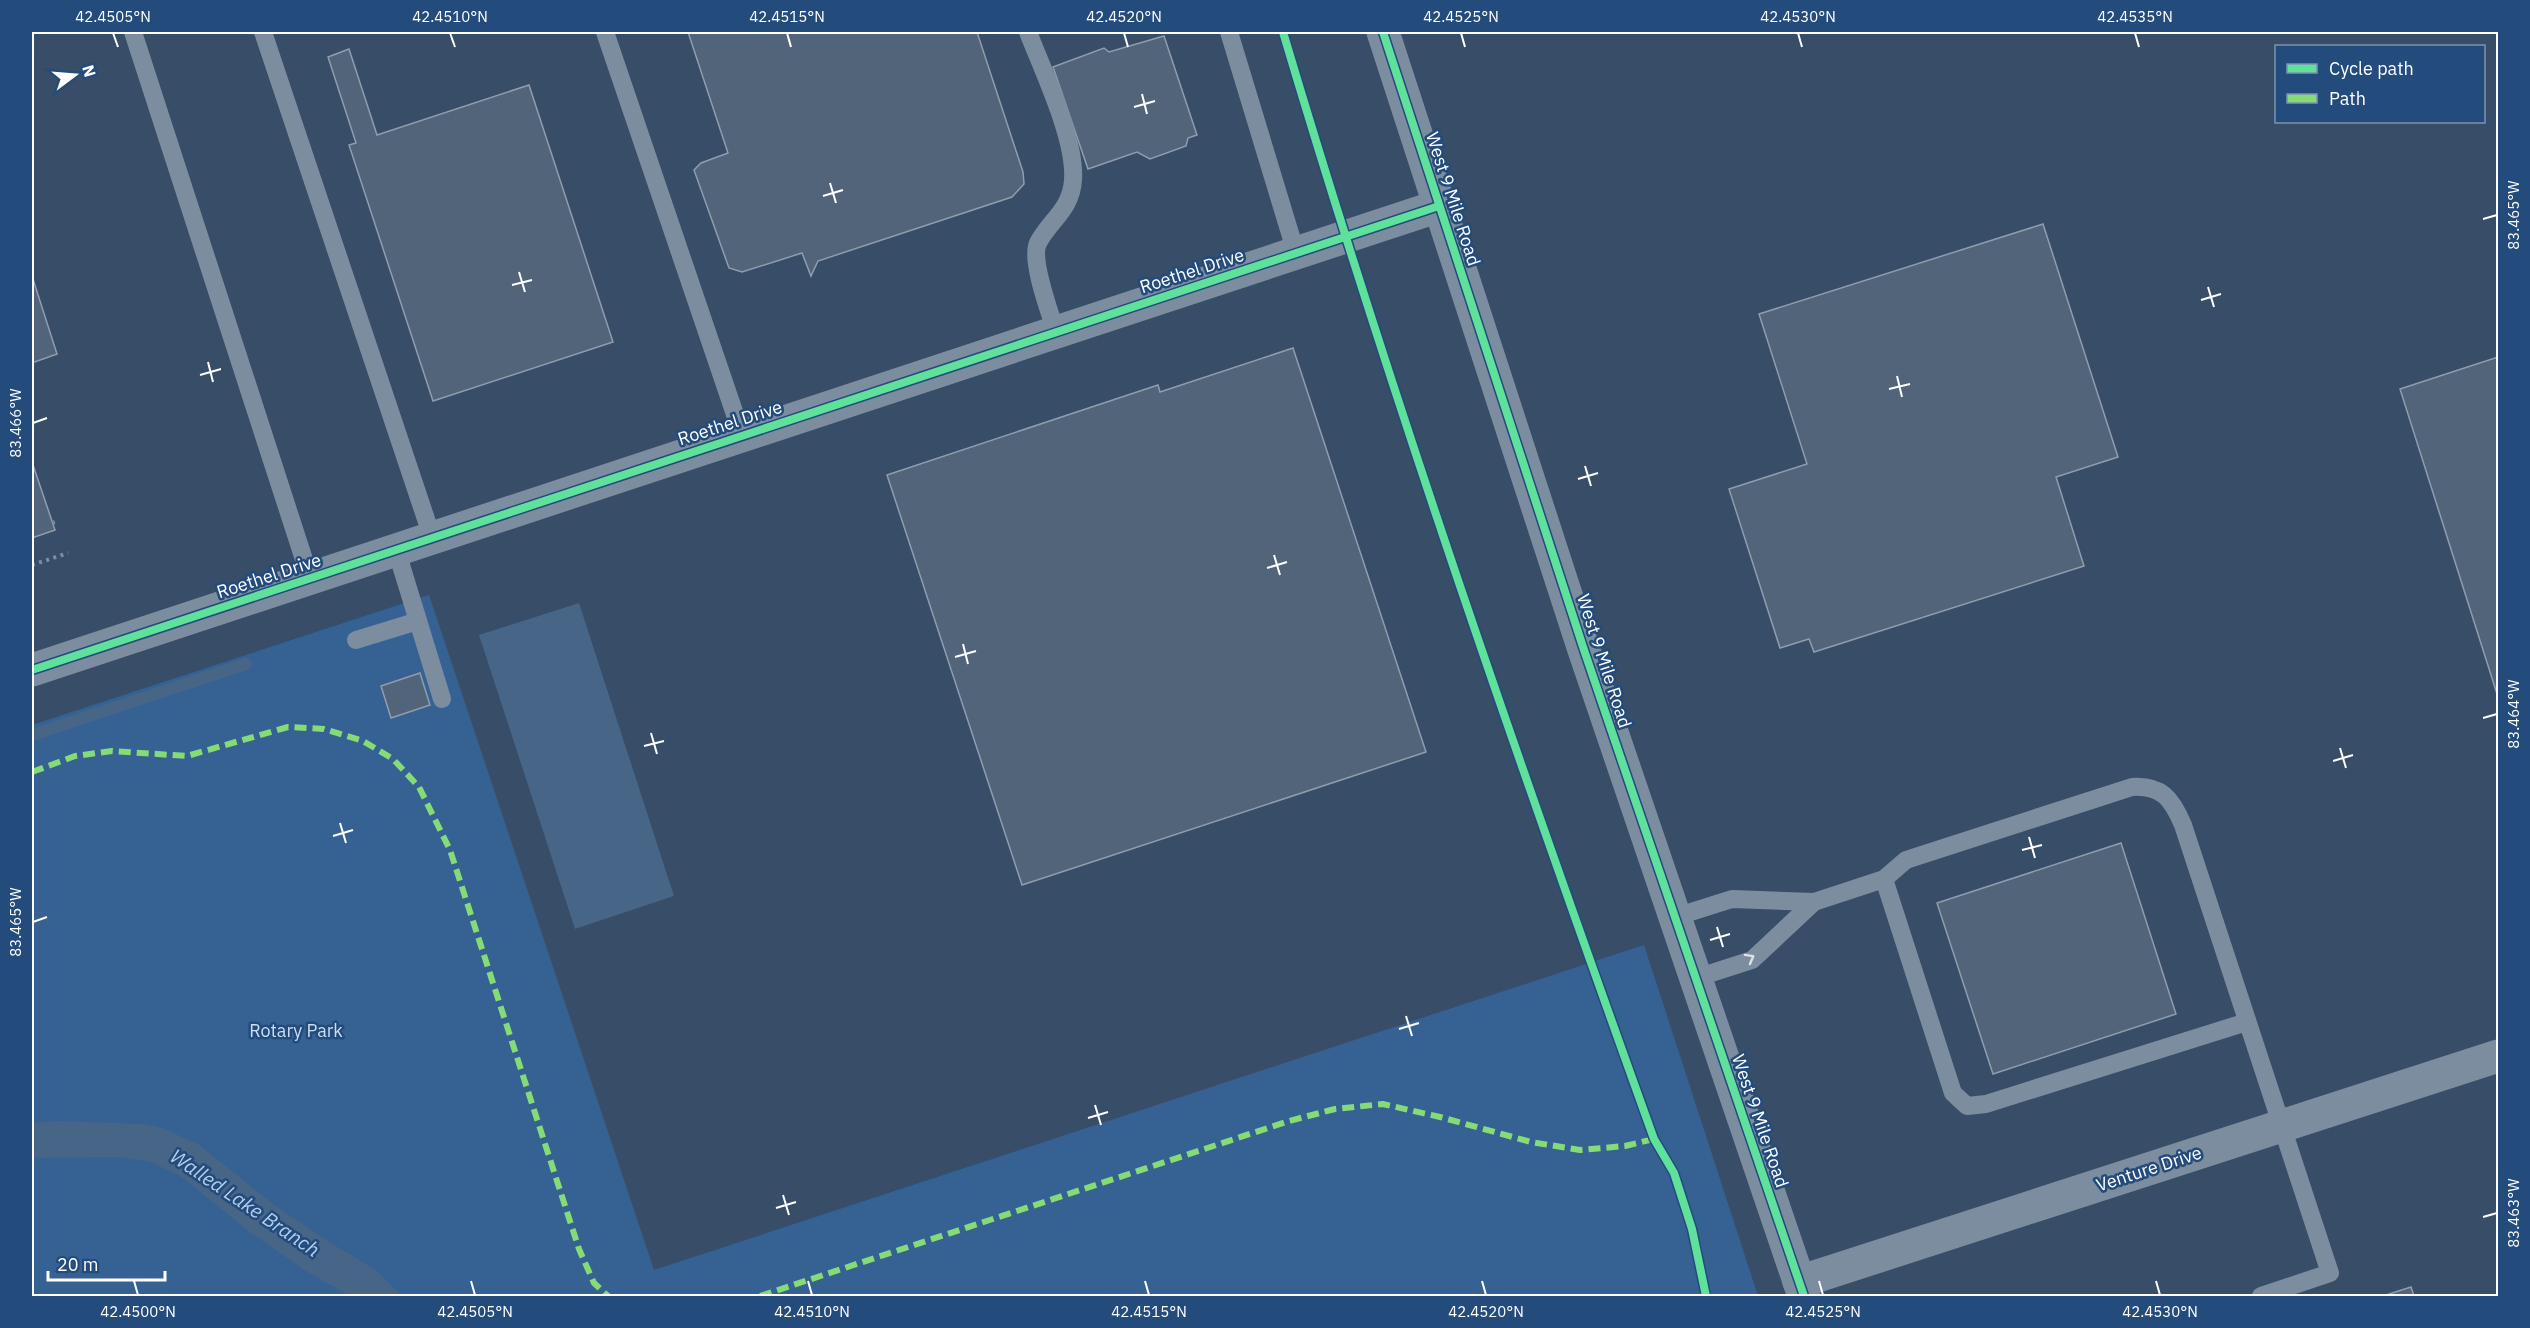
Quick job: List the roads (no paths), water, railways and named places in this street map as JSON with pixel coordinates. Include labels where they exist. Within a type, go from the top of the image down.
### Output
[{"type":"street","name":"West 9 Mile Road","points":[[1383,32],[1584,650],[1802,1289]]},
{"type":"street","name":"Roethel Drive","points":[[32,670],[1439,206]]},
{"type":"street","name":"Venture Drive","points":[[1802,1289],[2281,1126],[2499,1056]]},
{"type":"lane","points":[[133,32],[310,578]]},
{"type":"lane","points":[[263,32],[432,537]]},
{"type":"lane","points":[[605,32],[742,435]]},
{"type":"lane","points":[[1028,32],[1067,134],[1073,180],[1066,206],[1037,245],[1038,275],[1056,332]]},
{"type":"lane","points":[[1229,32],[1296,253]]},
{"type":"lane","points":[[396,549],[442,699]]},
{"type":"lane","points":[[356,640],[418,621]]},
{"type":"lane","points":[[1675,917],[1732,899],[1814,902],[1884,879],[1906,860],[2132,787],[2147,786],[2164,794],[2174,805],[2181,819],[2330,1273],[2261,1296]]},
{"type":"lane","points":[[1884,879],[1953,1093],[1967,1106],[1986,1104],[2247,1022]]},
{"type":"lane","points":[[1696,978],[1752,960],[1814,902]]},
{"type":"water","points":[[579,603],[674,896],[575,929],[479,635]]},
{"type":"water","name":"Walled Lake Branch","points":[[57,1121],[145,1124],[162,1128],[198,1144],[273,1204],[377,1271],[402,1296],[350,1296],[306,1271],[251,1233],[179,1175],[150,1162],[120,1157],[32,1158],[32,1123]]},
{"type":"waterway","points":[[32,735],[246,664]]},
{"type":"park label","name":"Rotary Park","points":[[296,1031]]}]
